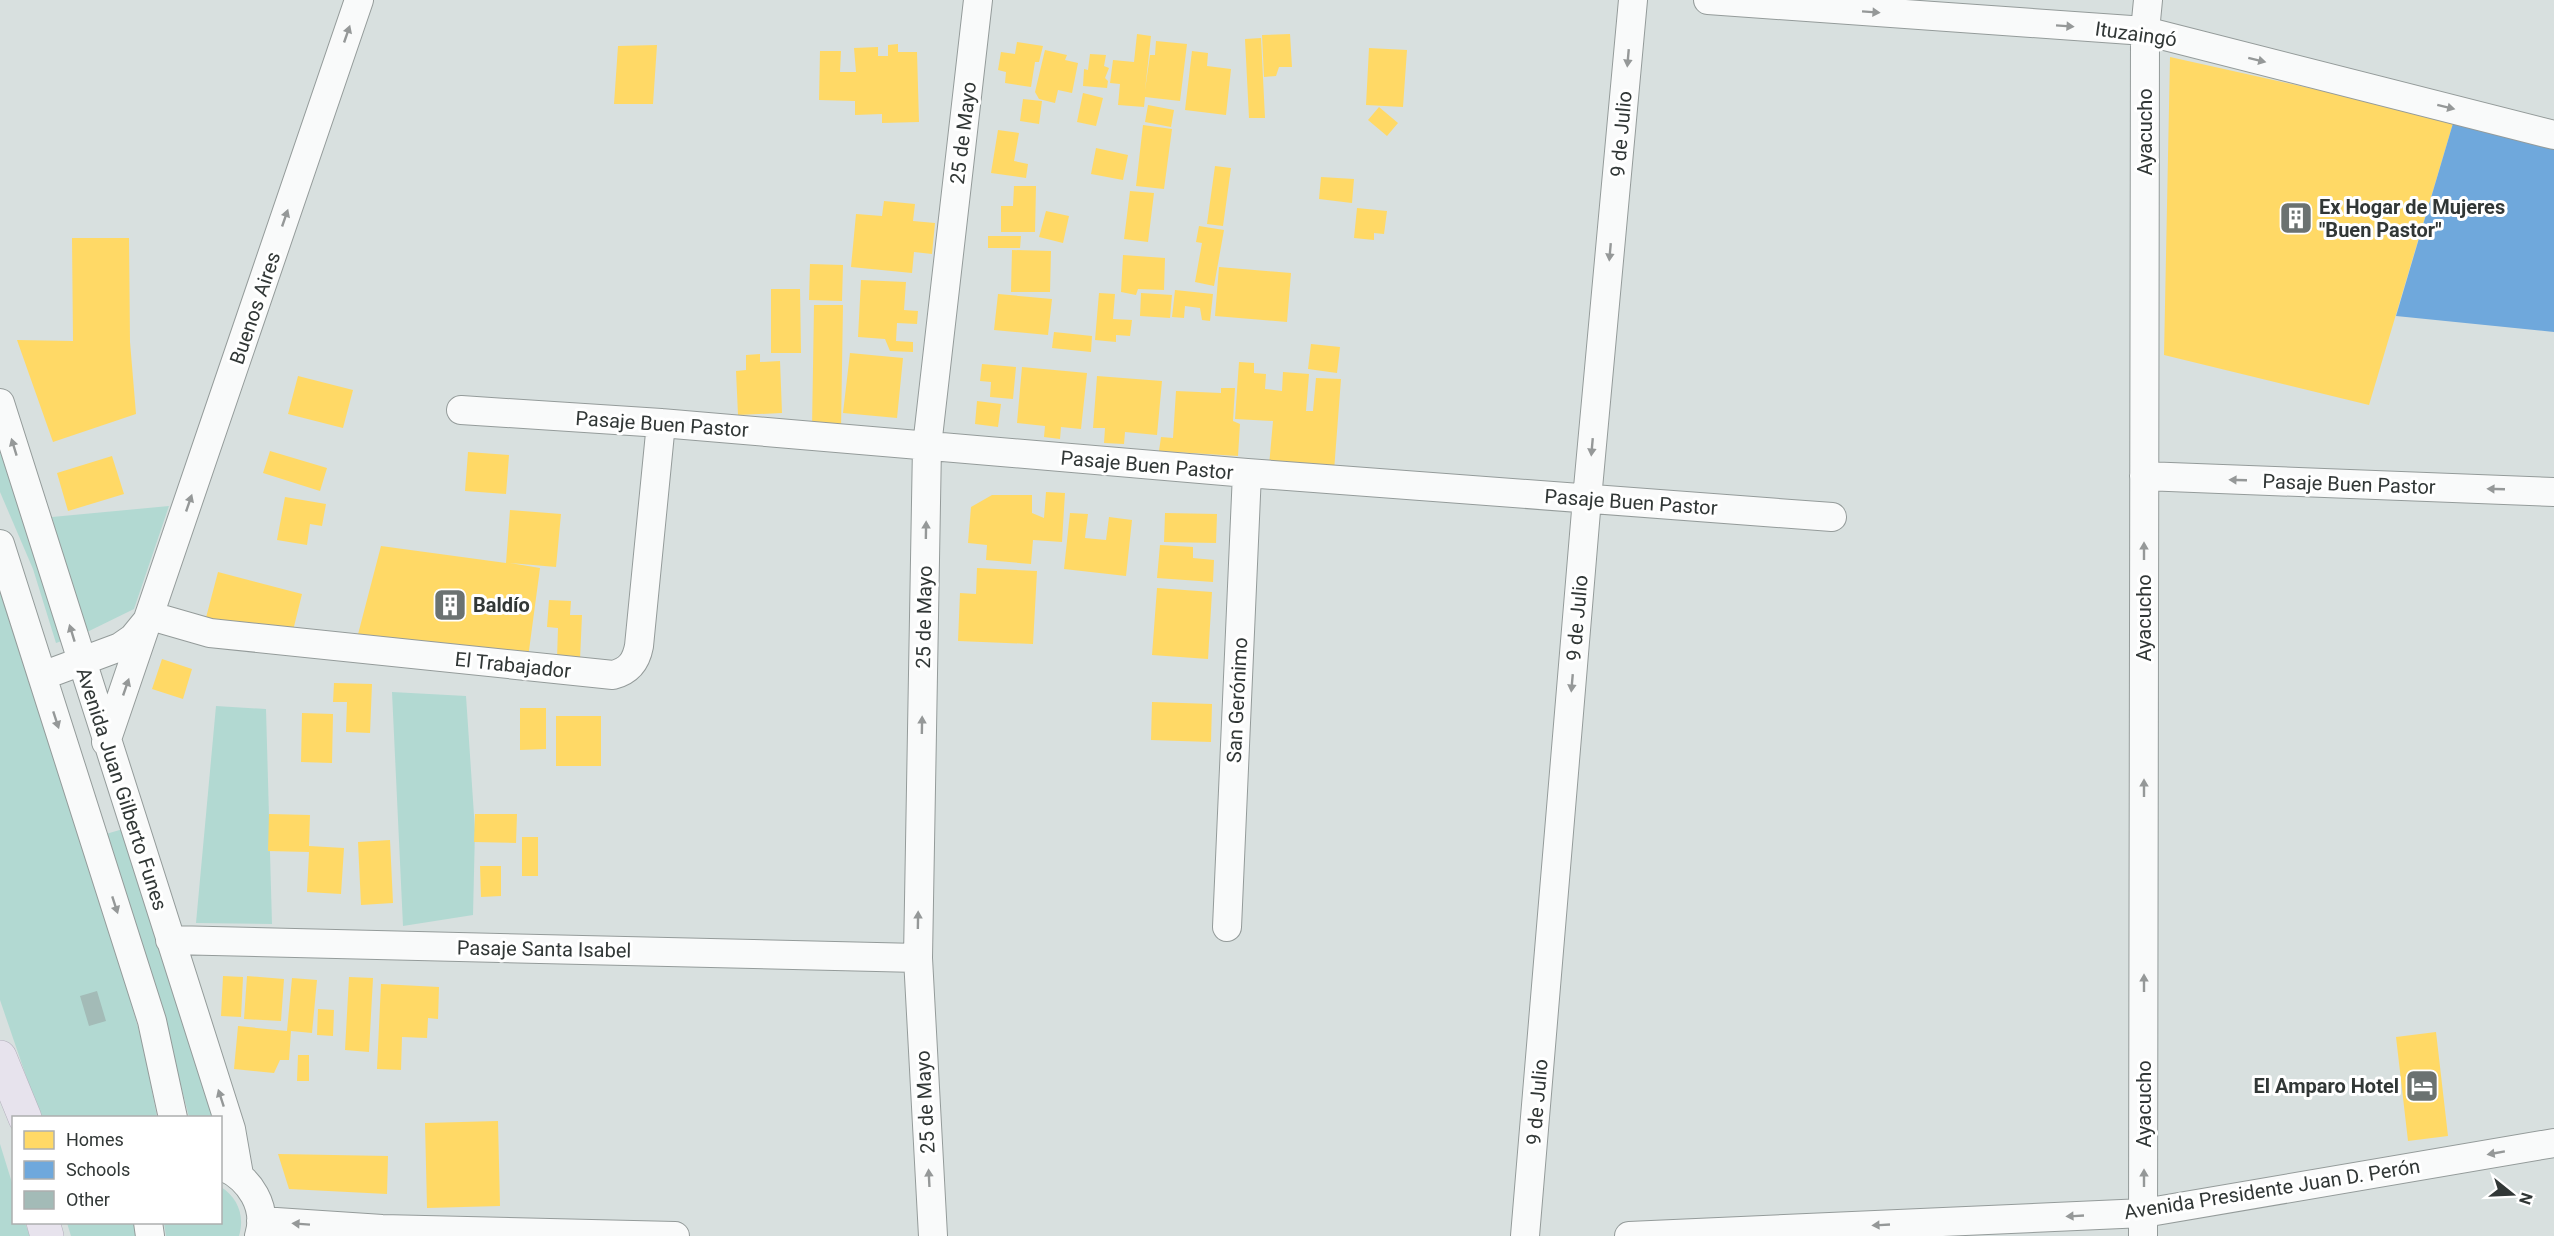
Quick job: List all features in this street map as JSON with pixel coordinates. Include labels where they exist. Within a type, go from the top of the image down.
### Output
[{"type":"highway","points":[[0,1057],[24,1116]]},
{"type":"highway","points":[[0,1081],[12,1119]]},
{"type":"street","name":"Buenos Aires","points":[[108,746],[359,0]]},
{"type":"street","name":"25 de Mayo","points":[[933,1236],[918,958],[927,446],[978,0]]},
{"type":"street","name":"9 de Julio","points":[[1525,1236],[1587,499],[1633,0]]},
{"type":"street","name":"Ituzaingó","points":[[1708,0],[2145,31],[2554,135]]},
{"type":"street","name":"Ayacucho","points":[[2143,1224],[2145,31],[2148,0]]},
{"type":"street","name":"Avenida Juan Gilberto Funes","points":[[0,403],[231,1130],[230,1171]]},
{"type":"street","name":"Pasaje Buen Pastor","points":[[461,410],[661,423],[1247,473],[1832,518]]},
{"type":"street","name":"El Trabajador","points":[[151,616],[210,633],[613,675],[623,672],[637,657],[639,646],[661,423]]},
{"type":"street","name":"San Gerónimo","points":[[1227,927],[1247,473]]},
{"type":"street","name":"Pasaje Buen Pastor","points":[[2144,476],[2554,492]]},
{"type":"street","name":"Avenida Juan Gilberto Funes","points":[[0,544],[152,1021],[173,1116]]},
{"type":"street","name":"Buenos Aires","points":[[42,676],[127,643],[151,616]]},
{"type":"street","points":[[70,763],[108,746]]},
{"type":"street","name":"Pasaje Santa Isabel","points":[[170,940],[918,958]]},
{"type":"street","name":"Avenida Presidente Juan D. Perón","points":[[1629,1236],[2143,1224],[2554,1143]]},
{"type":"street","points":[[230,1171],[250,1186],[257,1199],[261,1231],[381,1229],[675,1236]]},
{"type":"green space","points":[[0,446],[62,641],[56,643],[33,569],[0,492]]},
{"type":"green space","points":[[169,506],[134,609],[83,634],[52,517]]},
{"type":"green space","points":[[0,584],[118,957],[143,1045],[157,1116],[40,1116],[0,1000]]},
{"type":"green space","points":[[392,692],[466,696],[475,830],[473,915],[403,926]]},
{"type":"green space","points":[[216,706],[266,709],[272,924],[196,923]]},
{"type":"green space","points":[[123,829],[215,1116],[189,1116],[159,1000],[106,834]]},
{"type":"green space","points":[[0,1144],[12,1183],[12,1224],[25,1224],[30,1236],[0,1236]]},
{"type":"green space","points":[[222,1188],[232,1196],[239,1208],[241,1229],[239,1236],[166,1236],[164,1224],[222,1224]]},
{"type":"green space","points":[[67,1224],[137,1224],[139,1236],[71,1236]]},
{"type":"building: Homes","points":[[1137,34],[1151,36],[1145,90],[1150,55],[1155,55],[1156,41],[1187,44],[1180,101],[1145,97],[1144,107],[1118,105],[1120,84],[1110,83],[1113,60],[1134,62]]},
{"type":"building: Homes","points":[[1290,34],[1292,67],[1279,67],[1276,76],[1264,77],[1262,35]]},
{"type":"building: Homes","points":[[1261,38],[1265,118],[1249,118],[1245,39]]},
{"type":"building: Homes","points":[[1017,42],[1043,46],[1039,62],[1035,62],[1031,87],[1005,83],[1006,72],[998,70],[1001,52],[1015,54]]},
{"type":"building: Homes","points":[[898,44],[898,52],[917,52],[919,122],[882,123],[882,114],[855,115],[855,101],[819,100],[820,51],[841,51],[840,72],[856,72],[854,48],[878,47],[878,56],[888,56],[888,45]]},
{"type":"building: Homes","points":[[657,45],[653,104],[614,104],[618,46]]},
{"type":"building: Homes","points":[[1369,48],[1407,50],[1403,107],[1366,105]]},
{"type":"building: Homes","points":[[1045,50],[1067,55],[1065,60],[1078,63],[1072,93],[1058,90],[1055,103],[1039,99],[1035,92]]},
{"type":"building: Homes","points":[[1192,51],[1208,53],[1207,66],[1231,69],[1226,115],[1185,110]]},
{"type":"building: Homes","points":[[1090,54],[1106,55],[1104,66],[1109,68],[1105,78],[1108,81],[1107,88],[1083,86],[1084,69],[1088,70]]},
{"type":"building: Homes","name":"Ex Hogar de Mujeres \"Buen Pastor\"","points":[[2170,57],[2454,120],[2369,405],[2164,355]]},
{"type":"building: Homes","points":[[1083,93],[1103,98],[1096,126],[1077,122]]},
{"type":"building: Homes","points":[[1023,99],[1042,101],[1039,124],[1020,121]]},
{"type":"building: Homes","points":[[1148,105],[1174,110],[1171,127],[1145,122]]},
{"type":"building: Homes","points":[[1379,107],[1398,123],[1387,136],[1368,120]]},
{"type":"building: Homes","points":[[1143,125],[1172,129],[1164,189],[1136,186]]},
{"type":"building: Homes","points":[[998,130],[1019,133],[1014,161],[1028,164],[1026,178],[991,173]]},
{"type":"building: Homes","points":[[1096,148],[1128,155],[1123,180],[1091,174]]},
{"type":"building: Homes","points":[[1215,166],[1231,168],[1223,226],[1207,224]]},
{"type":"building: Homes","points":[[1321,177],[1354,179],[1352,203],[1319,199]]},
{"type":"building: Homes","points":[[1014,186],[1036,186],[1035,232],[1001,232],[1001,206],[1013,206]]},
{"type":"building: Homes","points":[[1130,191],[1154,193],[1148,242],[1124,239]]},
{"type":"building: Homes","points":[[884,201],[915,204],[913,221],[935,223],[932,254],[914,252],[912,273],[851,267],[856,214],[882,216]]},
{"type":"building: Homes","points":[[1357,208],[1387,211],[1384,234],[1374,233],[1374,240],[1354,238]]},
{"type":"building: Homes","points":[[1046,211],[1069,216],[1063,243],[1039,237]]},
{"type":"building: Homes","points":[[1199,226],[1224,230],[1214,286],[1195,282],[1202,243],[1196,242]]},
{"type":"building: Homes","points":[[988,236],[1021,236],[1020,248],[988,248]]},
{"type":"building: Homes","points":[[72,238],[129,238],[130,342],[136,414],[53,442],[17,340],[73,341]]},
{"type":"building: Homes","points":[[1012,250],[1051,251],[1050,292],[1011,292]]},
{"type":"building: Homes","points":[[1123,255],[1165,258],[1164,290],[1138,289],[1136,295],[1121,292]]},
{"type":"building: Homes","points":[[810,264],[843,265],[842,301],[809,300]]},
{"type":"building: Homes","points":[[1219,267],[1291,273],[1287,322],[1215,316]]},
{"type":"building: Homes","points":[[861,280],[906,282],[904,310],[918,311],[917,324],[897,323],[896,341],[913,342],[913,352],[890,351],[885,339],[858,337]]},
{"type":"building: Homes","points":[[771,289],[800,289],[801,353],[771,353]]},
{"type":"building: Homes","points":[[1175,290],[1213,294],[1210,321],[1202,320],[1200,308],[1185,306],[1184,318],[1172,317]]},
{"type":"building: Homes","points":[[1099,293],[1115,294],[1113,319],[1132,320],[1130,336],[1116,335],[1116,342],[1095,340]]},
{"type":"building: Homes","points":[[1141,293],[1172,295],[1170,318],[1140,316]]},
{"type":"building: Homes","points":[[998,294],[1052,299],[1048,335],[994,330]]},
{"type":"building: Homes","points":[[814,305],[843,305],[841,429],[812,429]]},
{"type":"building: Homes","points":[[1054,332],[1092,336],[1091,352],[1052,348]]},
{"type":"building: Homes","points":[[1311,344],[1340,347],[1337,373],[1308,369]]},
{"type":"building: Homes","points":[[850,353],[903,358],[897,418],[843,413]]},
{"type":"building: Homes","points":[[760,354],[760,362],[780,361],[782,413],[738,415],[736,371],[746,370],[746,355]]},
{"type":"building: Homes","points":[[1239,362],[1254,363],[1254,373],[1266,374],[1265,389],[1282,391],[1283,372],[1309,374],[1306,411],[1313,411],[1316,378],[1341,379],[1334,471],[1269,466],[1273,421],[1235,419]]},
{"type":"building: Homes","points":[[982,364],[1016,367],[1013,399],[990,397],[991,382],[980,381]]},
{"type":"building: Homes","points":[[1022,367],[1087,373],[1081,429],[1061,427],[1060,439],[1044,437],[1045,426],[1017,423]]},
{"type":"building: Homes","points":[[298,376],[353,390],[343,428],[288,414]]},
{"type":"building: Homes","points":[[1097,376],[1162,381],[1157,435],[1125,432],[1124,444],[1104,443],[1105,428],[1093,428]]},
{"type":"building: Homes","points":[[1221,388],[1235,388],[1233,421],[1240,424],[1238,456],[1159,451],[1161,437],[1173,438],[1176,391],[1221,393]]},
{"type":"building: Homes","points":[[977,401],[1001,404],[998,427],[975,424]]},
{"type":"building: Homes","points":[[270,451],[327,468],[320,491],[263,473]]},
{"type":"building: Homes","points":[[468,452],[509,455],[506,494],[465,491]]},
{"type":"building: Homes","points":[[112,456],[124,494],[68,511],[57,473]]},
{"type":"building: Homes","points":[[1046,492],[1065,493],[1062,542],[1033,540],[1031,564],[986,560],[987,545],[968,543],[971,507],[992,495],[1032,495],[1032,513],[1044,518]]},
{"type":"building: Homes","points":[[285,497],[326,504],[322,526],[310,524],[307,545],[277,540]]},
{"type":"building: Homes","name":"Baldío","points":[[510,510],[561,514],[556,567],[510,563],[540,568],[528,658],[356,642],[381,546],[506,563]]},
{"type":"building: Homes","points":[[1070,513],[1088,514],[1085,538],[1106,540],[1109,517],[1132,520],[1126,576],[1064,569]]},
{"type":"building: Homes","points":[[1165,513],[1217,514],[1216,543],[1164,542]]},
{"type":"building: Homes","points":[[1160,545],[1193,547],[1193,558],[1214,560],[1213,582],[1157,578]]},
{"type":"building: Homes","points":[[977,568],[1037,571],[1033,644],[958,641],[960,593],[976,594]]},
{"type":"building: Homes","points":[[218,572],[302,594],[288,651],[203,629]]},
{"type":"building: Homes","points":[[1157,588],[1212,592],[1208,659],[1152,655]]},
{"type":"building: Homes","points":[[549,600],[571,601],[570,615],[582,615],[580,660],[557,659],[558,628],[547,627]]},
{"type":"building: Homes","points":[[162,659],[192,669],[183,699],[152,689]]},
{"type":"building: Homes","points":[[334,683],[372,684],[370,733],[346,732],[347,702],[333,702]]},
{"type":"building: Homes","points":[[1152,702],[1212,704],[1211,742],[1151,740]]},
{"type":"building: Homes","points":[[520,708],[546,708],[546,749],[520,750]]},
{"type":"building: Homes","points":[[302,713],[333,714],[332,763],[301,762]]},
{"type":"building: Homes","points":[[556,716],[601,716],[601,766],[556,766]]},
{"type":"building: Homes","points":[[269,814],[310,815],[309,846],[344,848],[341,894],[307,892],[309,852],[268,851]]},
{"type":"building: Homes","points":[[475,814],[517,814],[516,843],[474,842]]},
{"type":"building: Homes","points":[[522,837],[538,837],[538,876],[522,876]]},
{"type":"building: Homes","points":[[390,840],[393,903],[361,905],[358,842]]},
{"type":"building: Homes","points":[[480,866],[501,866],[501,896],[481,897]]},
{"type":"building: Homes","points":[[223,976],[243,977],[241,1017],[221,1016]]},
{"type":"building: Homes","points":[[247,976],[284,979],[281,1021],[244,1019]]},
{"type":"building: Homes","points":[[349,977],[373,978],[369,1052],[345,1050]]},
{"type":"building: Homes","points":[[292,978],[317,980],[312,1033],[291,1031],[289,1060],[280,1060],[274,1073],[234,1069],[238,1026],[287,1031]]},
{"type":"building: Homes","points":[[381,984],[439,987],[438,1019],[428,1018],[427,1038],[402,1037],[401,1070],[377,1069]]},
{"type":"building: Homes","points":[[318,1009],[334,1010],[333,1036],[317,1035]]},
{"type":"building: Homes","name":"El Amparo Hotel","points":[[2436,1032],[2448,1136],[2408,1141],[2396,1037]]},
{"type":"building: Homes","points":[[298,1055],[309,1055],[309,1081],[297,1081]]},
{"type":"building: Homes","points":[[498,1121],[500,1206],[427,1208],[425,1123]]},
{"type":"building: Homes","points":[[278,1154],[388,1156],[387,1194],[289,1189]]},
{"type":"building: Schools","points":[[2454,120],[2554,146],[2554,332],[2396,316]]},
{"type":"building: Other","points":[[97,991],[106,1021],[89,1026],[80,996]]},
{"type":"place","name":"Ex Hogar de Mujeres \"Buen Pastor\"","points":[[2296,218]]},
{"type":"place","name":"Baldío","points":[[450,605]]},
{"type":"place","name":"El Amparo Hotel","points":[[2422,1086]]}]
